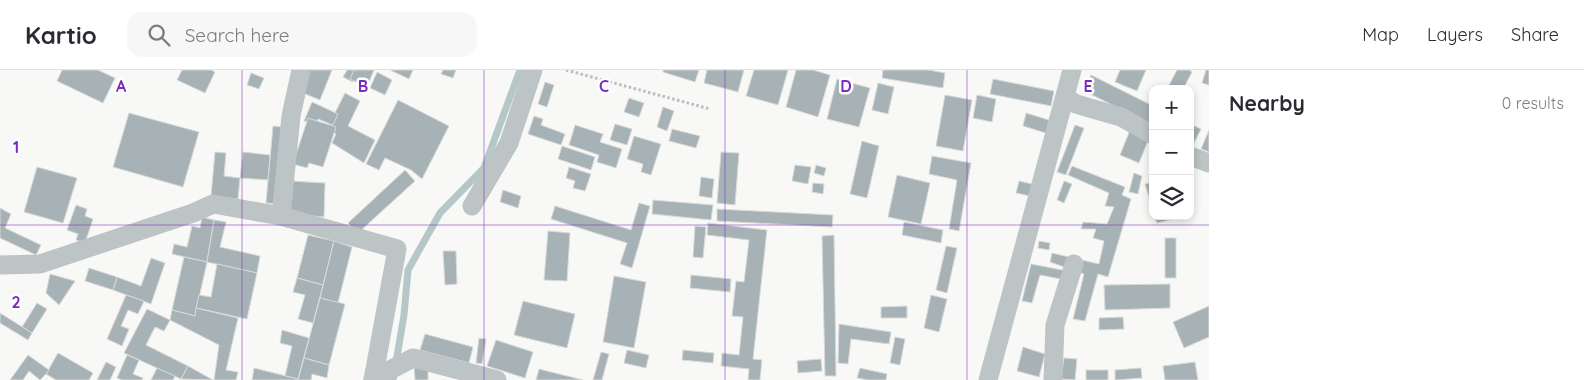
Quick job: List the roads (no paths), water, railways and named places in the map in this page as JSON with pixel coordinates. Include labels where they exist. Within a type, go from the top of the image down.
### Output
[{"type":"street","points":[[281,216],[291,116],[300,70]]},
{"type":"street","points":[[472,206],[509,143],[533,70]]},
{"type":"street","points":[[988,380],[1072,70]]},
{"type":"street","points":[[1065,97],[1076,104],[1121,117],[1149,134]]},
{"type":"street","points":[[1194,157],[1209,163]]},
{"type":"street","points":[[0,266],[40,264],[193,213],[213,204],[281,216],[397,249],[373,379]]},
{"type":"street","points":[[1053,380],[1055,325],[1074,264]]},
{"type":"street","points":[[373,379],[413,358],[497,380]]},
{"type":"waterway","points":[[393,380],[404,315],[408,270],[440,213],[484,168],[520,70]]}]
